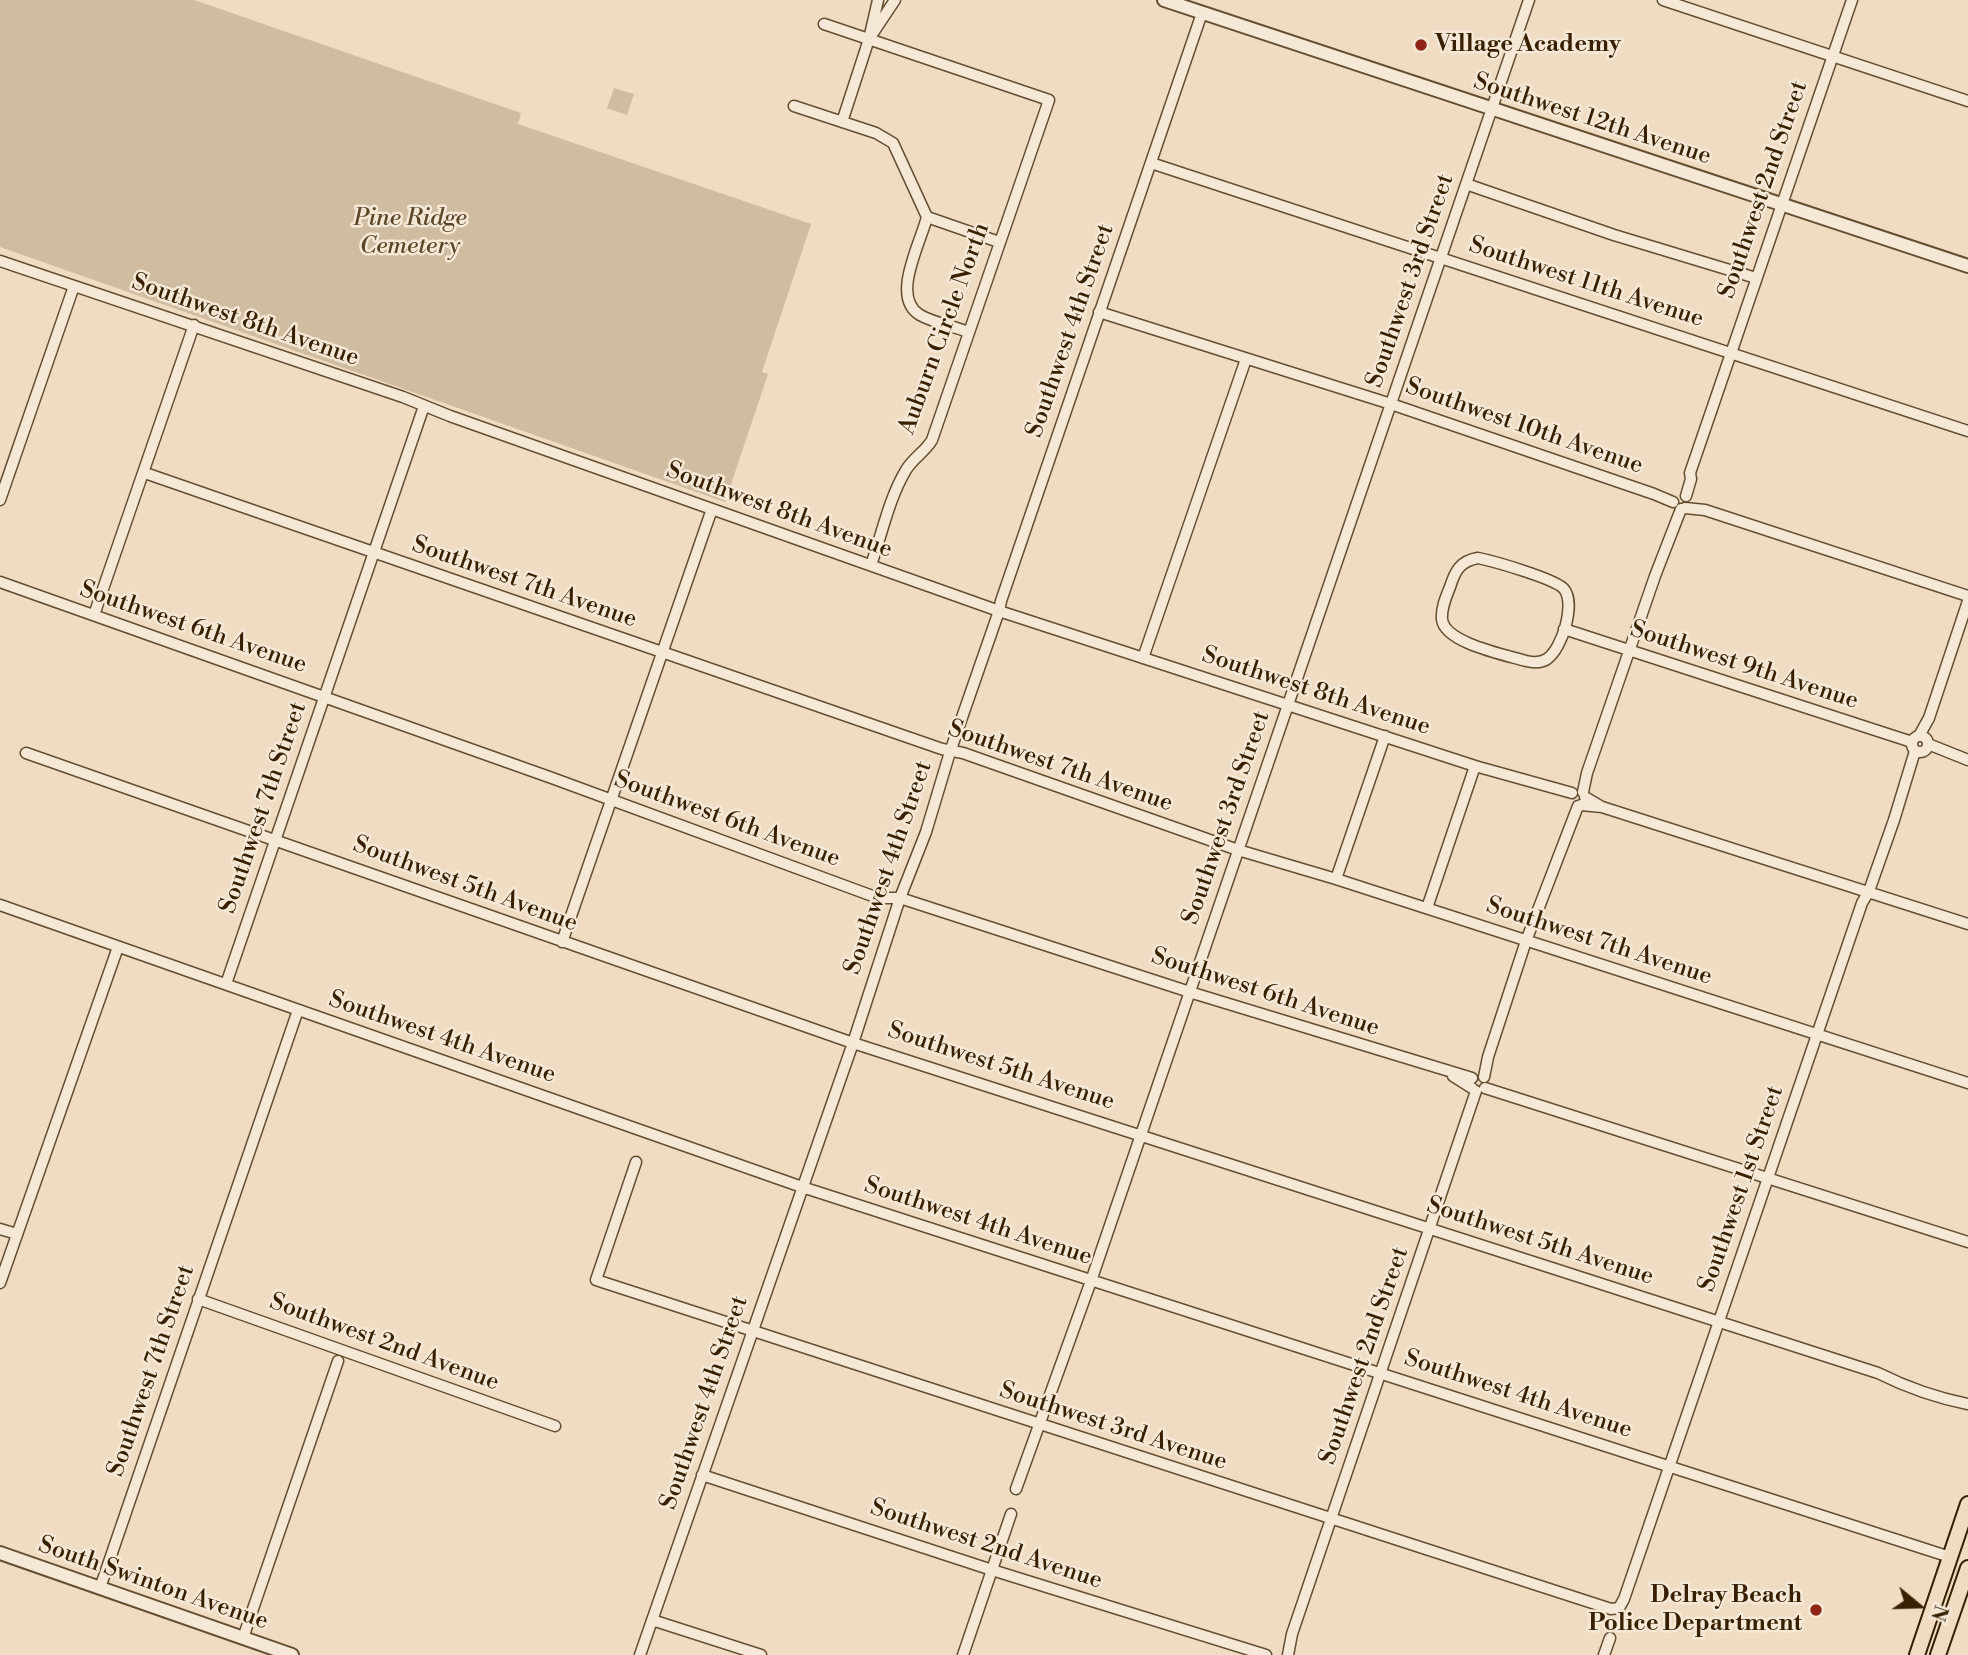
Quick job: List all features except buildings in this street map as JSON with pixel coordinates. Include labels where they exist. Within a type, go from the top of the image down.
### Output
[{"type":"main road","points":[[1917,1655],[1966,1510]]},
{"type":"main road","points":[[1966,1510],[1960,1543],[1964,1558],[1968,1562]]},
{"type":"main road","points":[[1950,1557],[1955,1562],[1958,1576],[1955,1608]]},
{"type":"main road","points":[[1938,1655],[1968,1568]]},
{"type":"street","points":[[842,122],[869,39],[878,0]]},
{"type":"street","points":[[869,39],[895,0]]},
{"type":"street","name":"Southwest 12th Avenue","points":[[1164,0],[1968,266]]},
{"type":"street","name":"Southwest 3rd Street","points":[[1016,1489],[1041,1426],[1091,1281],[1529,0]]},
{"type":"street","points":[[1663,0],[1968,101]]},
{"type":"street","name":"Southwest 2nd Street","points":[[1283,1655],[1431,1228],[1526,940],[1567,832],[1564,824],[1587,773],[1672,531],[1671,521],[1680,502],[1852,0]]},
{"type":"street","name":"Southwest 4th Street","points":[[640,1655],[853,1043],[900,898],[926,832],[950,752],[1202,13]]},
{"type":"street","points":[[824,24],[869,39]]},
{"type":"street","name":"Auburn Circle North","points":[[869,39],[1049,100],[932,440],[928,447],[911,461],[899,482],[871,565]]},
{"type":"street","points":[[794,106],[876,133],[893,143],[927,217],[906,284],[907,299],[921,316],[968,332]]},
{"type":"street","name":"Southwest 11th Avenue","points":[[1151,163],[1968,431]]},
{"type":"street","points":[[1466,184],[1614,235],[1756,278]]},
{"type":"street","points":[[927,217],[999,242]]},
{"type":"street","name":"Southwest 8th Avenue","points":[[0,261],[424,406],[999,611],[1475,766],[1549,787],[1562,798],[1577,798],[1968,924]]},
{"type":"street","points":[[0,500],[74,286]]},
{"type":"street","name":"Southwest 10th Avenue","points":[[1100,312],[1391,404],[1968,599]]},
{"type":"street","points":[[94,615],[194,326]]},
{"type":"street","points":[[1143,658],[1246,359]]},
{"type":"street","name":"Southwest 7th Street","points":[[226,984],[424,406]]},
{"type":"street","name":"Southwest 7th Avenue","points":[[145,472],[661,653],[950,752],[963,753],[1238,850],[1427,908],[1968,1083]]},
{"type":"street","points":[[562,942],[712,509]]},
{"type":"street","points":[[1470,559],[1485,559],[1561,585],[1566,591],[1570,606],[1563,629],[1554,653],[1541,662],[1534,663],[1455,638],[1444,628],[1443,607],[1458,568],[1470,559]]},
{"type":"street","name":"Southwest 6th Avenue","points":[[0,582],[613,800],[878,898],[900,898],[1499,1088],[1503,1093],[1968,1242]]},
{"type":"street","name":"Southwest 1st Street","points":[[1619,1608],[1904,783],[1915,770],[1968,599]]},
{"type":"street","name":"Southwest 9th Avenue","points":[[1563,629],[1968,760]]},
{"type":"street","points":[[1336,879],[1385,736]]},
{"type":"street","name":"Southwest 5th Avenue","points":[[26,753],[853,1043],[1720,1321],[1878,1373],[1900,1384],[1968,1404]]},
{"type":"street","points":[[1427,908],[1475,766]]},
{"type":"street","name":"Southwest 4th Avenue","points":[[0,905],[802,1187],[1950,1557]]},
{"type":"street","points":[[0,1283],[118,947]]},
{"type":"street","name":"Southwest 7th Street","points":[[100,1588],[298,1010]]},
{"type":"street","name":"Southwest 3rd Avenue","points":[[636,1162],[596,1280],[1331,1520],[1611,1608],[1619,1608]]},
{"type":"street","points":[[0,1229],[17,1234]]},
{"type":"street","name":"Southwest 2nd Avenue","points":[[198,1299],[555,1426]]},
{"type":"street","points":[[243,1638],[338,1362]]},
{"type":"street","name":"Southwest 2nd Avenue","points":[[702,1475],[1261,1655]]},
{"type":"street","points":[[963,1655],[1011,1514]]},
{"type":"street","name":"South Swinton Avenue","points":[[0,1553],[292,1655]]},
{"type":"street","points":[[652,1620],[761,1655]]},
{"type":"street","points":[[1604,1655],[1610,1638]]},
{"type":"green space","name":"Pine Ridge Cemetery","points":[[0,0],[194,0],[521,113],[518,124],[811,224],[762,372],[768,374],[725,502],[0,247]]},
{"type":"green space","points":[[614,88],[634,94],[627,115],[607,108]]},
{"type":"place","name":"Village Academy","points":[[1421,45]]},
{"type":"place","name":"Delray Beach Police Department","points":[[1816,1610]]}]
